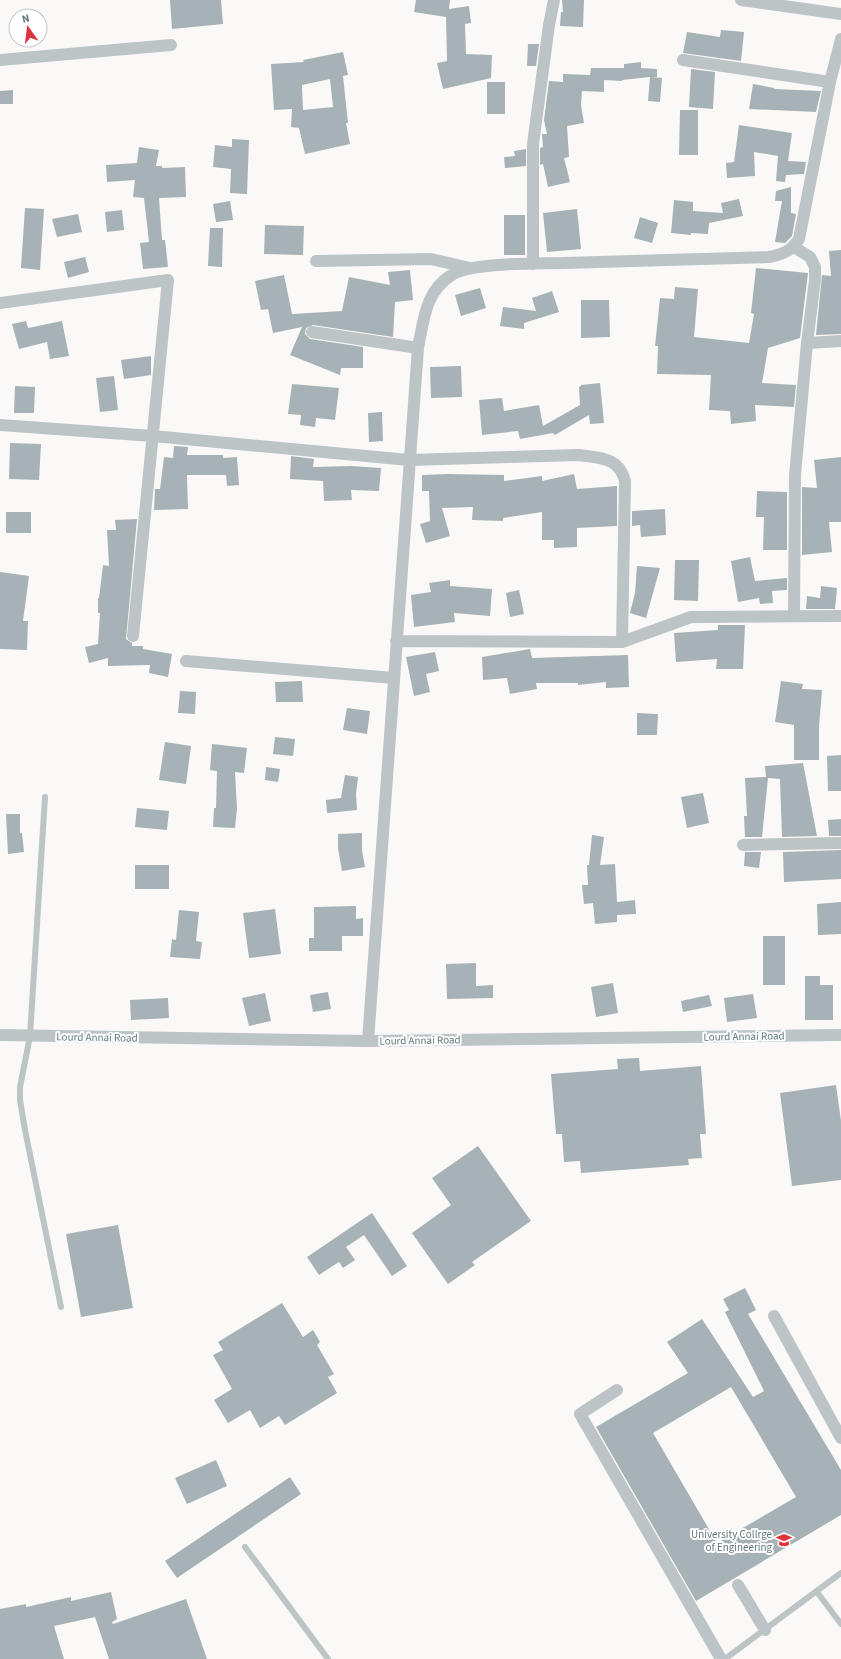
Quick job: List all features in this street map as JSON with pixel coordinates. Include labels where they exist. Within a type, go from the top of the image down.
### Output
[{"type":"street","points":[[533,264],[533,144],[549,25],[554,0]]},
{"type":"street","points":[[741,0],[841,14]]},
{"type":"street","points":[[368,1041],[409,460],[418,348],[427,302],[439,286],[453,274],[470,268],[533,264],[769,257],[781,254],[794,248],[799,238],[830,82],[837,69],[841,39]]},
{"type":"street","points":[[0,60],[171,45]]},
{"type":"street","points":[[683,60],[830,82]]},
{"type":"street","points":[[794,248],[810,257],[815,267],[815,280],[807,343],[795,475],[794,616]]},
{"type":"street","points":[[316,261],[431,259],[470,268]]},
{"type":"street","points":[[0,303],[168,280],[133,636]]},
{"type":"street","points":[[312,332],[418,348]]},
{"type":"street","points":[[807,343],[841,341]]},
{"type":"street","points":[[0,425],[153,436],[409,460],[579,455],[611,461],[618,466],[623,473],[625,481],[622,642]]},
{"type":"street","points":[[396,641],[622,642],[691,616],[841,616]]},
{"type":"street","points":[[186,661],[394,678]]},
{"type":"street","points":[[743,845],[841,843]]},
{"type":"street","name":"Lourd Annai Road","points":[[0,1035],[368,1041],[841,1035]]},
{"type":"street","points":[[774,1316],[841,1438]]},
{"type":"street","points":[[618,1390],[580,1414],[721,1659]]},
{"type":"street","points":[[738,1585],[765,1630]]},
{"type":"lane","points":[[45,797],[30,1036],[20,1087],[20,1100],[61,1307]]},
{"type":"lane","points":[[245,1547],[328,1659]]},
{"type":"lane","points":[[724,1659],[841,1573]]},
{"type":"lane","points":[[817,1592],[841,1624]]},
{"type":"building","points":[[170,0],[221,0],[223,24],[172,29]]},
{"type":"building","points":[[416,0],[450,0],[449,9],[469,6],[471,23],[465,24],[466,54],[492,55],[491,78],[443,89],[437,63],[447,61],[446,17],[414,12]]},
{"type":"building","points":[[562,0],[584,0],[583,27],[560,26],[561,12],[563,12]]},
{"type":"building","points":[[721,30],[744,32],[741,61],[683,53],[687,32],[720,37]]},
{"type":"building","points":[[528,44],[539,44],[536,66],[527,66]]},
{"type":"building","points":[[343,52],[348,75],[343,76],[348,123],[346,123],[350,144],[305,154],[299,128],[291,127],[292,109],[274,110],[271,64],[304,62],[303,60]],"holes":[[[330,79],[333,107],[303,110],[302,85]]]},
{"type":"building","points":[[641,62],[641,68],[657,69],[657,77],[652,77],[662,78],[660,102],[648,101],[650,77],[622,81],[604,80],[604,92],[582,91],[581,105],[584,123],[567,126],[569,157],[564,158],[570,182],[548,187],[543,164],[540,165],[540,148],[543,147],[542,134],[547,134],[544,120],[549,81],[563,82],[563,74],[590,75],[591,68],[624,68],[624,64]]},
{"type":"building","points":[[691,69],[715,72],[713,109],[689,107]]},
{"type":"building","points":[[487,82],[505,82],[505,114],[487,114]]},
{"type":"building","points":[[753,84],[774,89],[821,91],[816,112],[749,109]]},
{"type":"building","points":[[13,90],[13,104],[0,104],[0,91]]},
{"type":"building","points":[[680,110],[698,110],[698,155],[679,155]]},
{"type":"building","points":[[739,125],[792,133],[788,161],[806,162],[804,174],[786,175],[785,182],[776,181],[778,156],[754,152],[755,176],[727,178],[726,163],[734,162]]},
{"type":"building","points":[[232,139],[249,140],[247,194],[230,193],[231,169],[213,167],[215,145],[232,147]]},
{"type":"building","points":[[139,147],[159,150],[156,166],[162,166],[162,168],[185,167],[186,197],[159,198],[162,240],[165,240],[168,267],[143,269],[140,243],[149,242],[144,198],[133,197],[135,180],[107,182],[106,165],[137,163]]},
{"type":"building","points":[[526,149],[526,166],[505,168],[504,157],[515,156],[514,151]]},
{"type":"building","points":[[791,187],[791,213],[796,214],[792,236],[785,243],[775,242],[782,201],[775,201],[776,191]]},
{"type":"building","points":[[739,199],[743,216],[709,223],[708,234],[691,233],[691,235],[671,233],[674,200],[693,202],[693,211],[723,213],[721,203]]},
{"type":"building","points":[[230,201],[233,220],[216,222],[213,204]]},
{"type":"building","points":[[25,208],[44,209],[40,270],[21,268]]},
{"type":"building","points":[[577,209],[581,249],[547,252],[543,213]]},
{"type":"building","points":[[122,210],[124,230],[107,232],[105,212]]},
{"type":"building","points":[[78,214],[82,232],[57,237],[52,219]]},
{"type":"building","points":[[504,215],[525,215],[525,255],[504,255]]},
{"type":"building","points":[[640,217],[658,223],[652,243],[634,238]]},
{"type":"building","points":[[265,225],[304,226],[303,255],[264,254]]},
{"type":"building","points":[[210,228],[223,228],[222,267],[208,266]]},
{"type":"building","points":[[841,250],[841,334],[816,335],[822,275],[831,276],[829,251]]},
{"type":"building","points":[[85,257],[89,272],[68,278],[64,262]]},
{"type":"building","points":[[756,268],[808,273],[800,338],[768,348],[762,383],[796,385],[794,407],[755,405],[756,421],[731,424],[730,411],[709,410],[711,375],[657,374],[658,346],[655,346],[660,298],[674,299],[675,287],[698,289],[694,337],[749,343],[754,314],[751,313]]},
{"type":"building","points":[[410,270],[413,300],[395,302],[393,337],[313,325],[306,328],[305,334],[310,339],[363,347],[363,368],[341,368],[340,375],[290,355],[302,327],[273,333],[268,309],[261,310],[255,281],[284,275],[292,314],[342,311],[349,277],[390,285],[388,272]]},
{"type":"building","points":[[480,288],[486,308],[461,316],[455,295]]},
{"type":"building","points":[[552,291],[559,312],[524,323],[524,329],[500,326],[503,307],[536,311],[532,298]]},
{"type":"building","points":[[581,300],[609,300],[610,337],[581,338]]},
{"type":"building","points":[[26,321],[28,328],[62,321],[69,356],[50,359],[47,342],[19,349],[12,324]]},
{"type":"building","points":[[151,356],[151,375],[124,379],[121,360]]},
{"type":"building","points":[[461,366],[462,397],[431,398],[430,367]]},
{"type":"building","points":[[114,376],[118,410],[100,412],[96,378]]},
{"type":"building","points":[[600,383],[604,423],[590,424],[589,415],[555,435],[553,433],[520,439],[518,431],[482,435],[479,400],[502,398],[504,411],[539,405],[543,426],[580,405],[579,387],[581,385]]},
{"type":"building","points":[[292,384],[339,388],[335,420],[316,418],[315,427],[300,425],[301,415],[288,414]]},
{"type":"building","points":[[15,386],[35,387],[34,413],[14,413]]},
{"type":"building","points":[[382,412],[383,441],[369,442],[368,413]]},
{"type":"building","points":[[10,443],[41,444],[39,480],[9,479]]},
{"type":"building","points":[[174,446],[188,447],[187,455],[223,455],[223,458],[237,457],[239,485],[227,486],[226,475],[187,475],[188,509],[154,510],[155,489],[160,489],[164,457],[173,458]]},
{"type":"building","points":[[291,456],[314,459],[313,467],[351,466],[381,468],[379,491],[351,490],[352,500],[324,501],[323,481],[290,479]]},
{"type":"building","points":[[841,457],[841,522],[829,522],[832,552],[802,555],[802,487],[817,488],[814,460]]},
{"type":"building","points":[[574,474],[577,489],[617,486],[617,526],[577,528],[577,547],[554,548],[554,540],[542,540],[542,512],[503,518],[503,521],[472,520],[473,507],[442,508],[450,536],[426,543],[420,524],[430,521],[429,491],[422,491],[422,475],[504,475],[504,481],[542,476],[542,481]]},
{"type":"building","points":[[757,491],[787,492],[787,550],[763,550],[764,517],[756,517]]},
{"type":"building","points":[[665,509],[666,535],[641,537],[640,525],[632,526],[632,511]]},
{"type":"building","points":[[6,512],[31,512],[31,533],[6,533]]},
{"type":"building","points":[[137,519],[126,639],[132,643],[132,646],[143,646],[143,649],[172,654],[168,677],[149,673],[150,665],[108,666],[108,658],[89,663],[85,647],[98,644],[100,613],[98,613],[98,598],[103,565],[109,566],[107,530],[116,530],[115,520]]},
{"type":"building","points":[[750,557],[755,581],[787,578],[787,590],[772,591],[773,603],[760,604],[759,598],[738,602],[731,561]]},
{"type":"building","points":[[675,560],[699,560],[698,601],[674,600]]},
{"type":"building","points":[[637,566],[660,568],[646,618],[630,613],[635,593]]},
{"type":"building","points":[[0,572],[29,576],[23,621],[28,621],[27,650],[0,649]]},
{"type":"building","points":[[450,580],[450,586],[492,589],[490,616],[454,613],[455,622],[414,627],[411,595],[431,592],[429,583]]},
{"type":"building","points":[[821,586],[837,588],[835,609],[806,609],[807,596],[820,598]]},
{"type":"building","points":[[519,590],[524,614],[510,617],[506,593]]},
{"type":"building","points":[[718,625],[745,625],[743,669],[716,669],[717,659],[676,662],[674,633],[718,630]]},
{"type":"building","points":[[530,649],[532,658],[628,655],[629,687],[606,688],[606,682],[578,685],[578,683],[536,683],[537,689],[510,694],[507,678],[483,680],[482,657]]},
{"type":"building","points":[[435,652],[439,671],[426,674],[430,692],[414,696],[406,657]]},
{"type":"building","points":[[302,681],[303,702],[276,702],[275,682]]},
{"type":"building","points":[[781,681],[803,684],[802,689],[822,690],[819,727],[819,760],[794,760],[794,725],[775,722]]},
{"type":"building","points":[[180,691],[196,692],[195,714],[178,713]]},
{"type":"building","points":[[347,708],[370,711],[367,734],[343,730]]},
{"type":"building","points":[[637,713],[658,714],[657,735],[637,735]]},
{"type":"building","points":[[275,737],[295,739],[293,756],[273,754]]},
{"type":"building","points":[[165,742],[191,746],[186,784],[159,780]]},
{"type":"building","points":[[212,744],[247,748],[244,773],[235,772],[237,809],[235,828],[213,827],[214,808],[216,808],[217,771],[210,770]]},
{"type":"building","points":[[841,755],[841,791],[828,791],[827,756]]},
{"type":"building","points":[[803,763],[817,836],[782,837],[780,779],[768,778],[762,837],[745,837],[744,816],[747,816],[745,778],[766,777],[765,766]]},
{"type":"building","points":[[266,767],[280,769],[278,782],[265,780]]},
{"type":"building","points":[[345,775],[358,777],[356,794],[357,810],[327,813],[326,800],[341,798]]},
{"type":"building","points":[[703,793],[709,823],[687,828],[681,797]]},
{"type":"building","points":[[137,808],[169,811],[167,830],[135,827]]},
{"type":"building","points":[[6,814],[20,814],[20,833],[22,833],[24,852],[8,854]]},
{"type":"building","points":[[841,819],[841,836],[829,836],[828,820]]},
{"type":"building","points":[[362,833],[362,850],[365,867],[342,871],[338,848],[338,834]]},
{"type":"building","points":[[592,835],[604,837],[600,865],[615,864],[617,902],[635,900],[636,914],[617,915],[617,922],[595,924],[593,903],[584,904],[582,885],[588,885],[587,865],[589,865]]},
{"type":"building","points":[[841,850],[841,879],[784,882],[783,852]]},
{"type":"building","points":[[745,852],[761,852],[759,868],[744,866]]},
{"type":"building","points":[[135,865],[169,865],[169,889],[135,889]]},
{"type":"building","points":[[841,902],[841,934],[818,935],[817,904]]},
{"type":"building","points":[[356,906],[356,919],[363,918],[363,936],[342,936],[342,951],[309,951],[309,938],[314,938],[314,907]]},
{"type":"building","points":[[275,909],[281,954],[249,958],[243,913]]},
{"type":"building","points":[[179,910],[199,912],[196,941],[202,942],[200,959],[170,957],[172,939],[176,940]]},
{"type":"building","points":[[763,936],[785,936],[785,985],[763,985]]},
{"type":"building","points":[[476,963],[476,986],[493,985],[493,998],[447,999],[446,964]]},
{"type":"building","points":[[805,976],[820,976],[820,985],[833,985],[833,1020],[805,1020]]},
{"type":"building","points":[[613,983],[618,1013],[596,1017],[591,987]]},
{"type":"building","points":[[328,992],[331,1009],[313,1012],[310,995]]},
{"type":"building","points":[[265,993],[271,1021],[249,1026],[242,998]]},
{"type":"building","points":[[753,994],[757,1018],[727,1022],[724,998]]},
{"type":"building","points":[[709,995],[712,1006],[683,1012],[681,1001]]},
{"type":"building","points":[[168,998],[169,1018],[131,1020],[130,1000]]},
{"type":"building","points":[[639,1058],[640,1071],[701,1066],[706,1134],[700,1134],[702,1158],[688,1159],[689,1165],[581,1173],[580,1161],[564,1162],[562,1134],[556,1134],[551,1074],[618,1069],[617,1059]]},
{"type":"building","points":[[836,1085],[841,1121],[841,1180],[792,1186],[780,1093]]},
{"type":"building","points":[[478,1146],[531,1221],[472,1262],[475,1265],[448,1284],[412,1233],[451,1205],[432,1178]]},
{"type":"building","points":[[372,1213],[407,1266],[392,1276],[364,1235],[346,1247],[355,1260],[343,1268],[339,1262],[319,1275],[307,1257]]},
{"type":"building","points":[[118,1225],[133,1308],[81,1317],[66,1234]]},
{"type":"building","points":[[745,1288],[756,1310],[748,1314],[841,1470],[841,1515],[696,1601],[596,1427],[688,1373],[667,1342],[702,1319],[753,1397],[764,1391],[725,1312],[729,1310],[723,1299]],"holes":[[[731,1387],[796,1497],[717,1543],[653,1433]]]},
{"type":"building","points":[[282,1303],[303,1337],[313,1330],[320,1342],[317,1345],[334,1374],[328,1377],[337,1393],[285,1425],[279,1416],[260,1428],[250,1410],[228,1423],[214,1400],[232,1389],[213,1355],[223,1350],[218,1342]]},
{"type":"building","points":[[216,1460],[227,1486],[187,1504],[175,1478]]},
{"type":"building","points":[[290,1477],[301,1494],[177,1578],[165,1561]]},
{"type":"building","points":[[111,1592],[117,1619],[112,1622],[113,1624],[186,1599],[207,1659],[109,1659],[95,1617],[54,1626],[64,1659],[0,1659],[0,1609],[26,1604],[26,1607],[71,1597],[71,1601]]},
{"type":"place","name":"University Collrge of Engineering","points":[[784,1540]]}]
